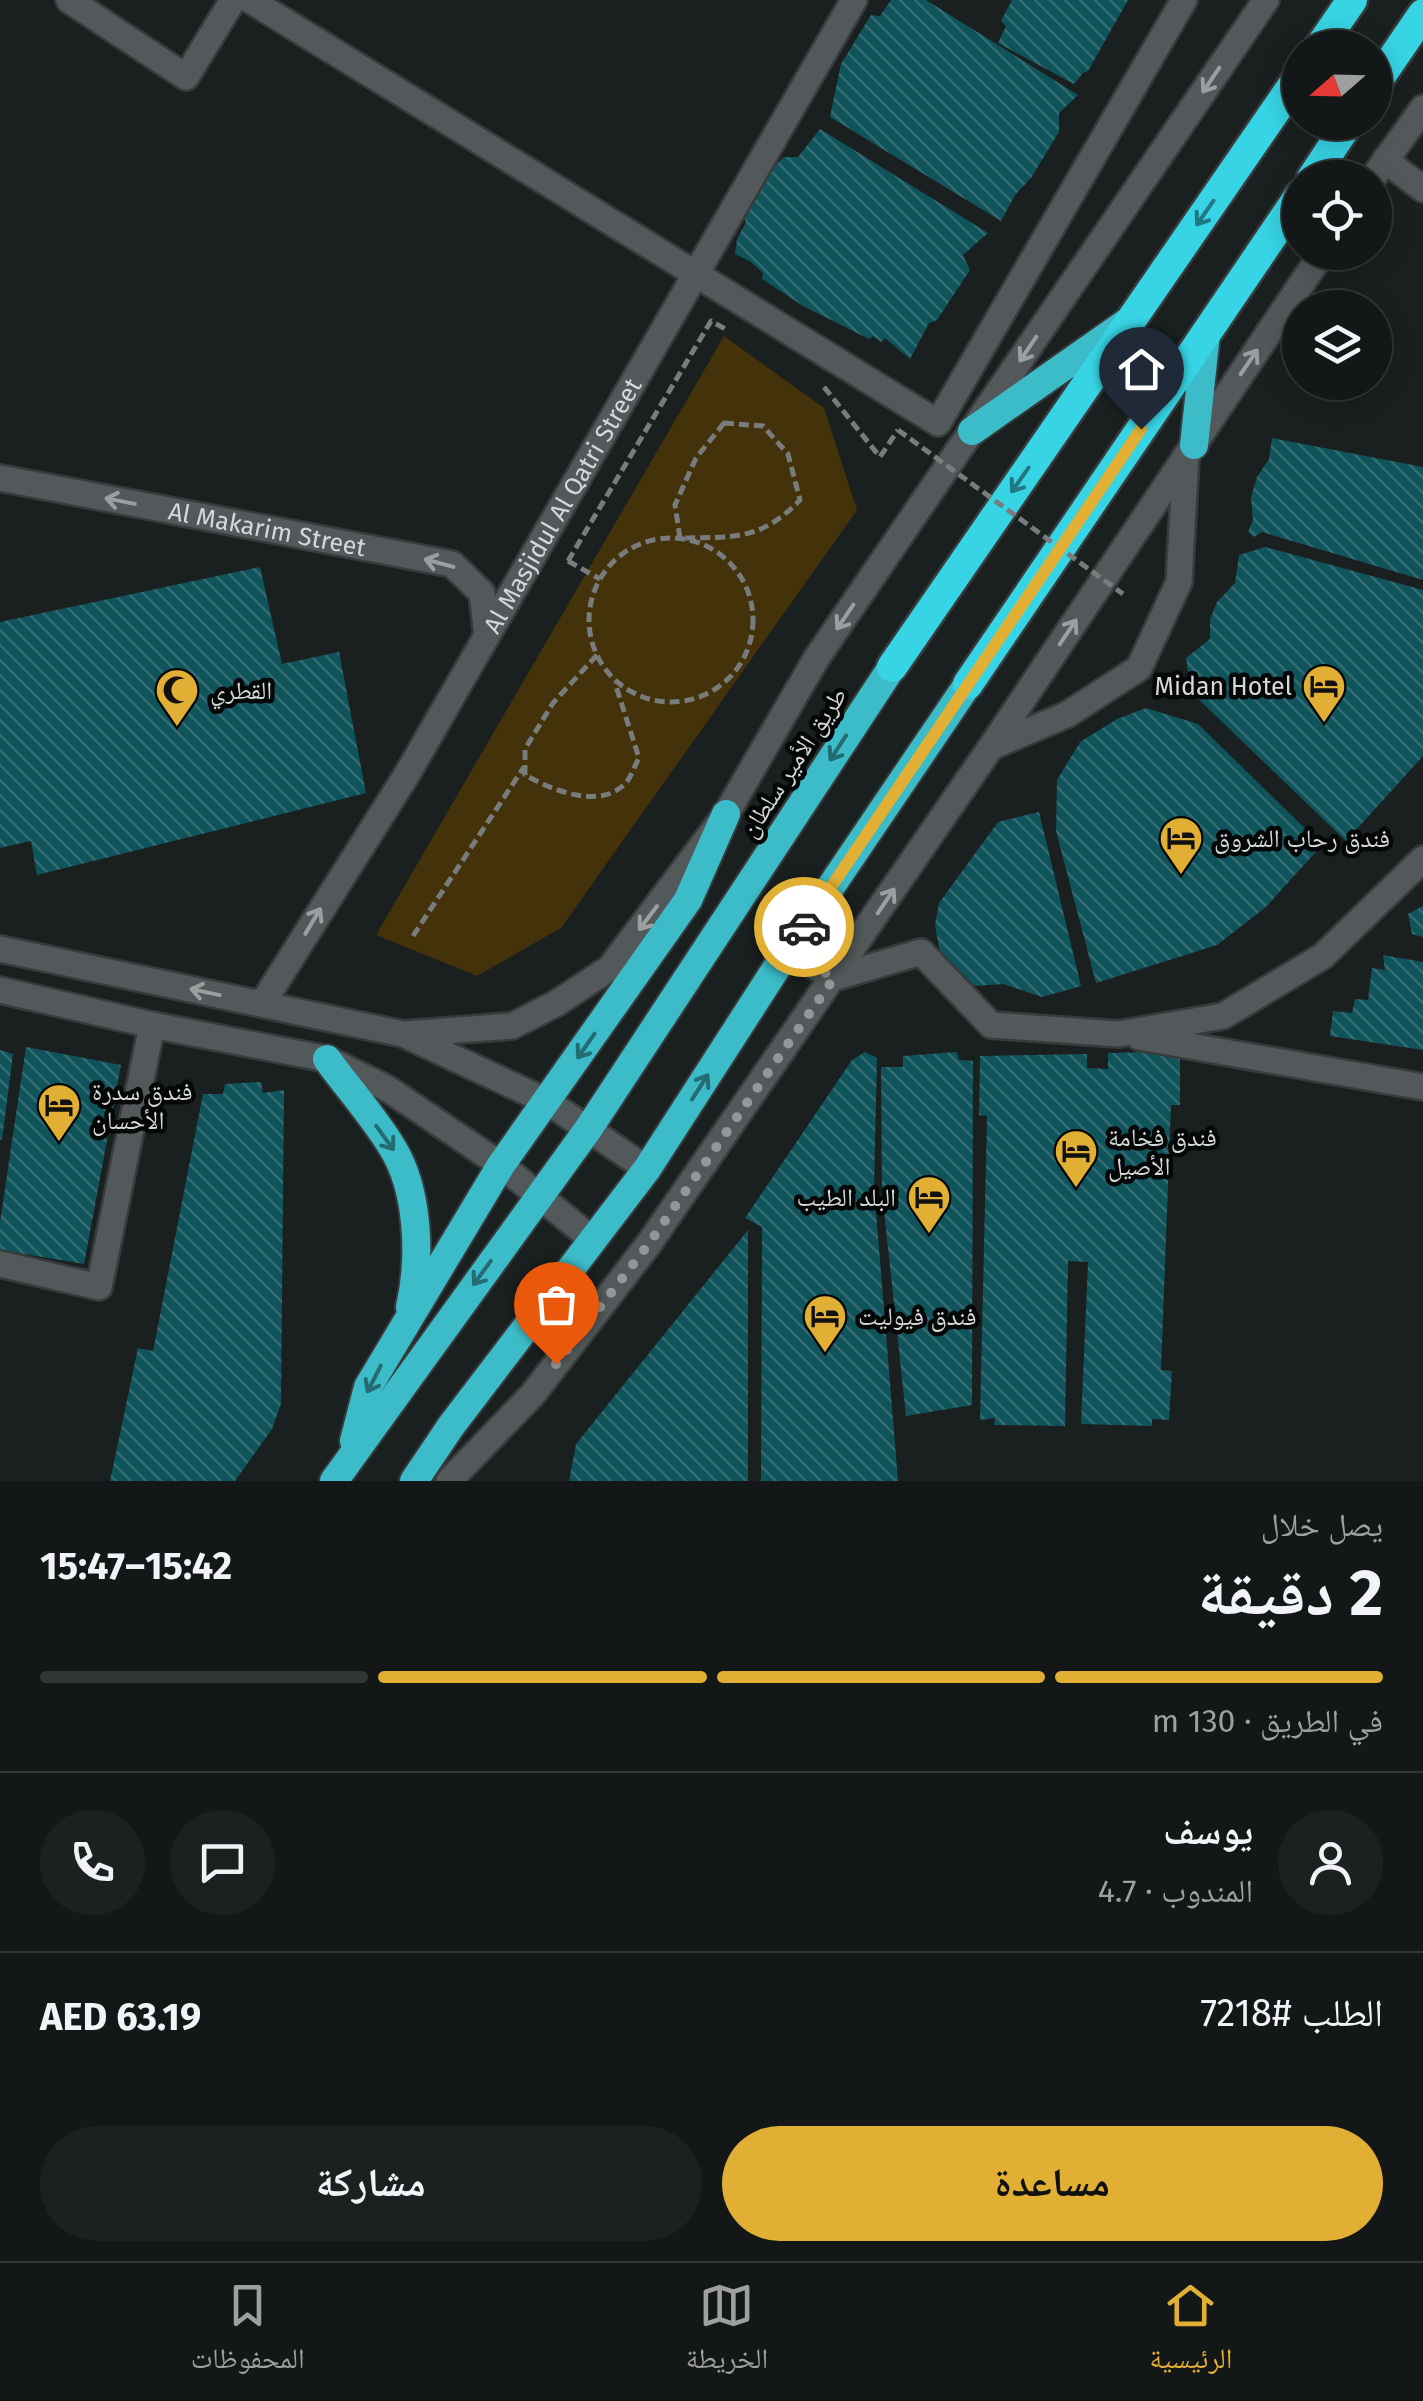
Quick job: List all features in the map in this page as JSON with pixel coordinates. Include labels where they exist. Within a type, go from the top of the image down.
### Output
[{"type":"highway","points":[[1331,30],[1352,0]]},
{"type":"highway","points":[[1392,59],[1423,14]]},
{"type":"highway","name":"طريق الأمير سلطان","points":[[334,1481],[589,1128],[892,666],[1282,101]]},
{"type":"highway","points":[[414,1481],[451,1426],[647,1169],[788,950],[1282,222]]},
{"type":"highway","points":[[972,430],[1132,319]]},
{"type":"highway","points":[[1190,450],[1206,334]]},
{"type":"highway","points":[[350,1458],[368,1387],[501,1166],[688,900],[726,814]]},
{"type":"highway","points":[[326,1060],[394,1150],[414,1210],[418,1245],[416,1284],[407,1322]]},
{"type":"street","points":[[68,0],[186,76],[233,0]]},
{"type":"street","points":[[250,0],[938,423],[1184,0]]},
{"type":"street","name":"Al Masjidul Al Qatri Street","points":[[262,1004],[406,776],[854,0]]},
{"type":"street","points":[[403,1034],[512,1026],[557,1003],[610,968],[726,814],[816,659],[1266,0]]},
{"type":"street","points":[[1385,160],[1423,108]]},
{"type":"street","points":[[1392,175],[1423,189]]},
{"type":"street","points":[[449,1481],[533,1394],[648,1245],[834,978],[1311,270]]},
{"type":"street","points":[[991,746],[1068,714],[1139,668],[1180,582],[1190,450]]},
{"type":"street","name":"Al Makarim Street","points":[[0,478],[452,564],[482,593],[486,636]]},
{"type":"street","points":[[1119,1034],[1223,1016],[1323,956],[1423,859]]},
{"type":"street","points":[[0,950],[403,1034],[548,1102],[647,1169]]},
{"type":"street","points":[[788,950],[834,978],[920,952],[991,1025],[1119,1034],[1423,1087]]},
{"type":"street","points":[[0,990],[326,1060],[388,1089],[501,1166],[592,1239]]},
{"type":"street","points":[[0,1264],[98,1287],[152,1025]]},
{"type":"path","points":[[568,561],[711,321],[745,339]]},
{"type":"path","points":[[814,374],[880,457],[898,430],[1123,594]]},
{"type":"path","points":[[597,656],[553,703],[525,749],[525,776],[551,790],[593,798],[626,783],[638,758],[626,709],[613,678],[591,643],[588,616],[594,590],[608,566],[628,549],[654,540],[738,537],[778,522],[800,500],[788,454],[763,426],[724,423],[696,458],[675,505],[680,538]]},
{"type":"path","points":[[613,678],[646,700],[672,703],[699,698],[723,685],[741,664],[751,638],[752,611],[745,585],[729,562],[707,546],[680,538]]},
{"type":"path","points":[[539,544],[600,579]]},
{"type":"path","points":[[413,936],[525,766]]},
{"type":"shaded area","points":[[724,336],[824,408],[857,510],[561,928],[477,976],[376,935]]},
{"type":"building","points":[[891,0],[926,0],[1078,95],[1059,113],[1059,132],[1001,221],[830,117],[841,64],[871,15],[880,16]]},
{"type":"building","points":[[1012,0],[1128,0],[1088,71],[1074,84],[998,43],[1006,26],[1001,21]]},
{"type":"building","points":[[820,129],[988,233],[963,255],[970,270],[937,320],[929,323],[910,359],[885,338],[881,342],[873,336],[869,339],[803,306],[762,279],[763,273],[735,254],[746,222],[743,216],[763,178],[784,157],[798,157]]},
{"type":"building","points":[[1272,438],[1423,467],[1423,580],[1262,532],[1254,537],[1248,532],[1253,520],[1251,497],[1257,477],[1269,459]]},
{"type":"building","name":"Midan Hotel","points":[[1265,547],[1423,590],[1423,756],[1346,841],[1191,692],[1186,658],[1210,639],[1210,619],[1217,602],[1235,583],[1239,555]]},
{"type":"building","name":"القطري","points":[[260,567],[282,664],[339,652],[366,793],[37,875],[31,841],[0,848],[0,622]]},
{"type":"building","name":"فندق رحاب الشروق","points":[[1146,708],[1198,724],[1322,845],[1266,907],[1217,945],[1096,983],[1056,831],[1057,780],[1080,742],[1117,719]]},
{"type":"building","points":[[1039,812],[1081,986],[1042,997],[1003,984],[976,986],[951,973],[940,953],[935,925],[939,903],[998,822]]},
{"type":"building","points":[[1423,906],[1423,937],[1412,934],[1408,914]]},
{"type":"building","points":[[1383,955],[1423,962],[1423,1050],[1330,1036],[1333,1011],[1352,1013],[1355,999],[1368,1000],[1372,968],[1385,970]]},
{"type":"building","name":"فندق سدرة الأحسان","points":[[26,1047],[121,1065],[84,1264],[0,1250],[0,1222]]},
{"type":"building","points":[[0,1050],[13,1054],[2,1140],[0,1140]]},
{"type":"building","name":"فندق فخامة الأصيل","points":[[1180,1051],[1180,1105],[1171,1105],[1161,1370],[1172,1371],[1169,1420],[1152,1419],[1152,1426],[1081,1424],[1088,1262],[1068,1261],[1065,1426],[994,1425],[995,1418],[980,1420],[987,1116],[979,1115],[980,1056],[1087,1054],[1087,1068],[1108,1069],[1108,1053]]},
{"type":"building","name":"فندق فيوليت","points":[[865,1052],[877,1058],[874,1187],[898,1481],[761,1481],[762,1227],[745,1218],[852,1060]]},
{"type":"building","name":"البلد الطيب","points":[[957,1052],[959,1060],[973,1061],[972,1405],[906,1416],[882,1192],[881,1067],[903,1067],[903,1056]]},
{"type":"building","points":[[261,1082],[263,1093],[284,1090],[281,1404],[272,1429],[235,1481],[110,1481],[138,1348],[153,1351],[203,1094],[223,1094],[225,1084]]},
{"type":"building","points":[[748,1230],[748,1481],[569,1481],[576,1444]]},
{"type":"way so far","points":[[556,1364],[648,1245],[834,978],[788,950],[804,927]]},
{"type":"place","name":"Midan Hotel","points":[[1324,724]]},
{"type":"place","name":"القطري","points":[[177,728]]},
{"type":"place","name":"فندق رحاب الشروق","points":[[1181,876]]},
{"type":"place","name":"فندق سدرة الأحسان","points":[[59,1143]]},
{"type":"place","name":"فندق فخامة الأصيل","points":[[1076,1189]]},
{"type":"place","name":"البلد الطيب","points":[[929,1235]]},
{"type":"place","name":"فندق فيوليت","points":[[825,1354]]},
{"type":"route","points":[[804,927],[1141,429]]}]
